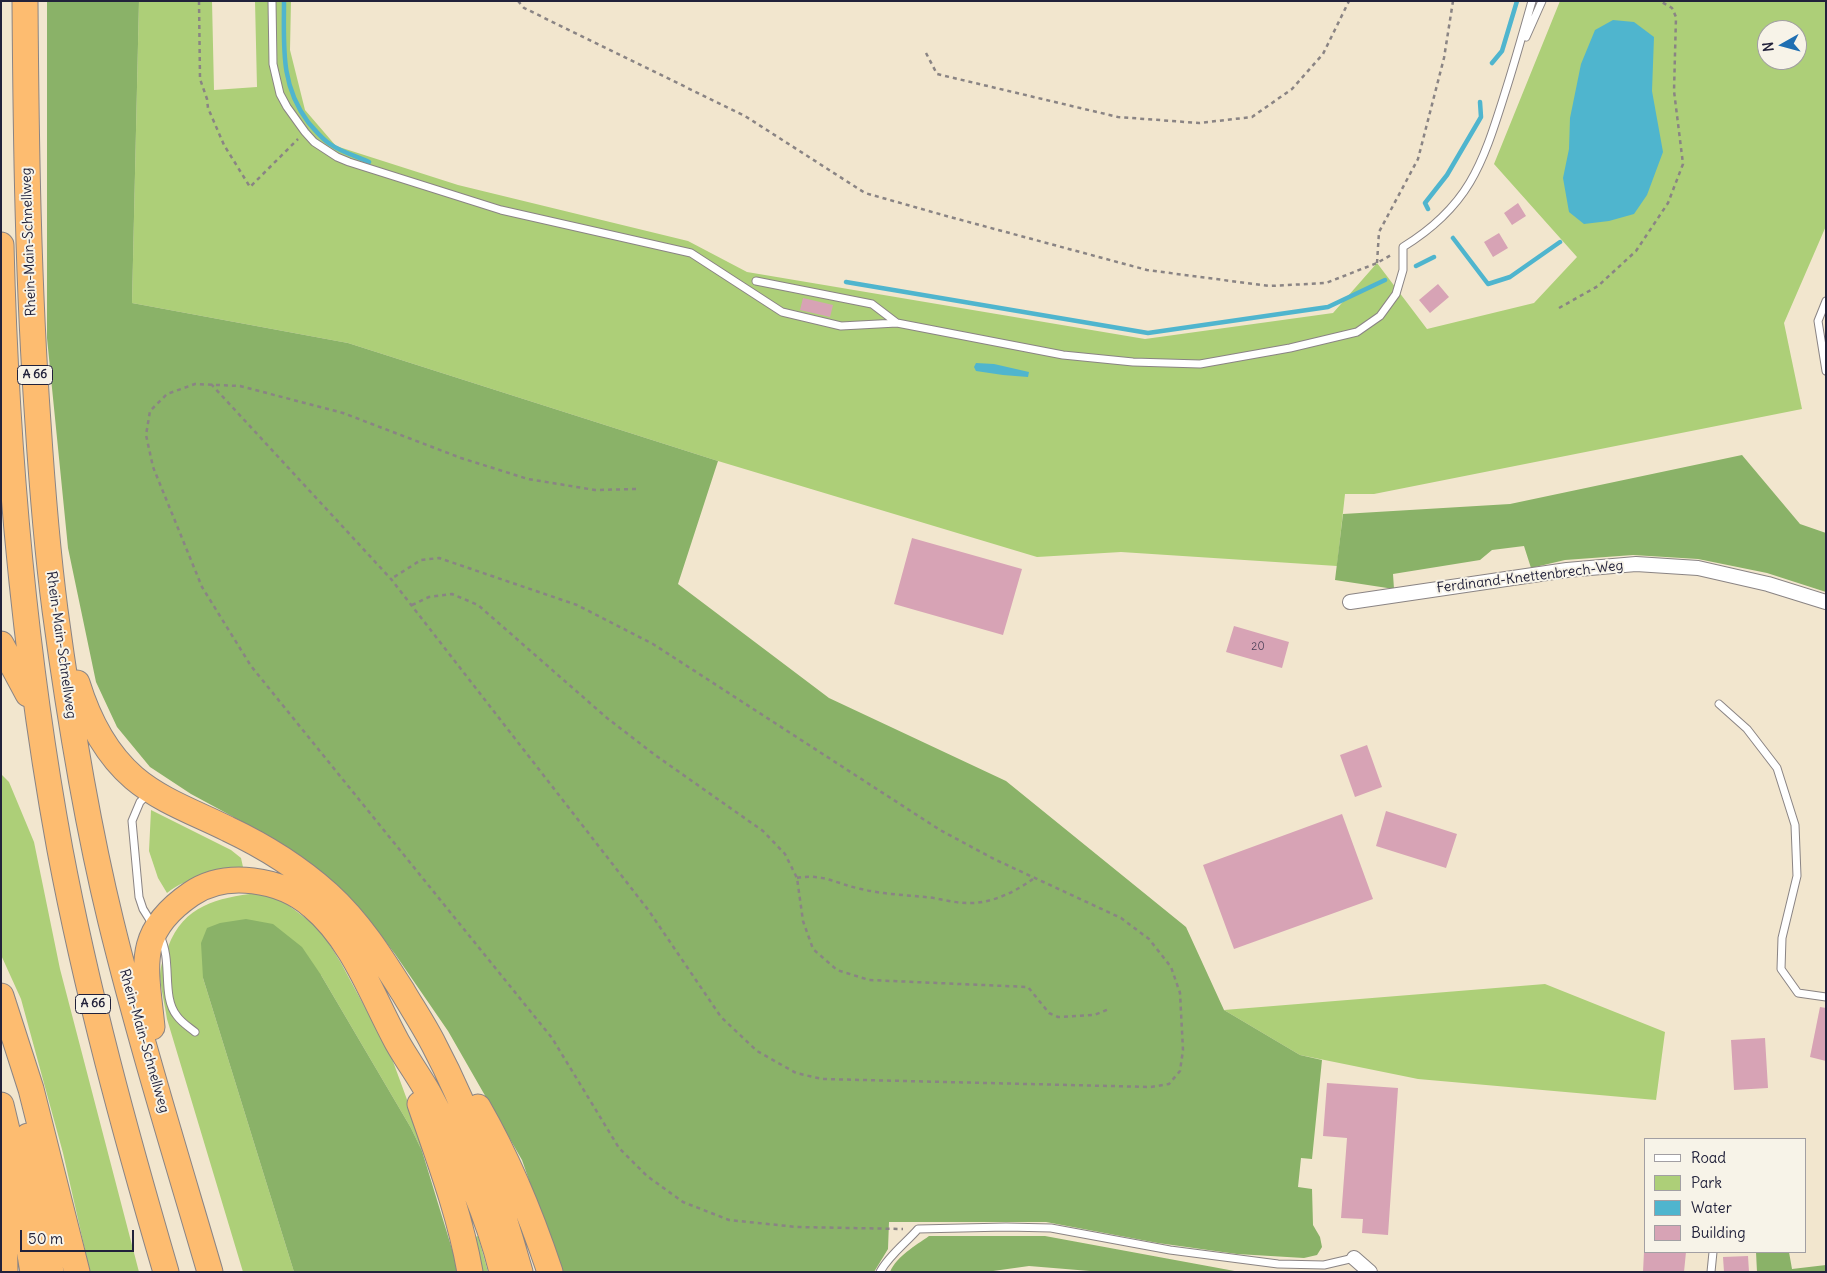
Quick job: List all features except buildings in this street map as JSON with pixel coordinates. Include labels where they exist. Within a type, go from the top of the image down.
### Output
[{"type":"highway","name":"Rhein-Main-Schnellweg","points":[[25,1],[26,142],[31,315],[42,485],[54,607],[71,717],[97,858],[114,932],[150,1067],[210,1272]]},
{"type":"highway","name":"Rhein-Main-Schnellweg","points":[[1,245],[2,318],[15,520],[26,633],[40,732],[61,852],[86,974],[120,1114],[166,1272]]},
{"type":"highway","points":[[54,607],[90,719],[110,752],[134,778],[186,810],[246,838],[307,877],[347,912],[366,936],[387,966],[429,1036],[452,1081],[484,1159],[520,1272]]},
{"type":"highway","points":[[1,644],[27,690],[34,706],[40,732]]},
{"type":"highway","points":[[150,1067],[153,1044],[146,971],[148,951],[155,928],[185,898],[195,891],[218,883],[244,881],[274,885],[288,890],[312,906],[346,945],[398,1043],[428,1093],[462,1161],[488,1226],[502,1272]]},
{"type":"highway","points":[[1,997],[22,1096],[51,1272]]},
{"type":"highway","points":[[1,997],[31,1089],[78,1272]]},
{"type":"highway","points":[[429,1036],[467,1088],[488,1123],[527,1206],[550,1272]]},
{"type":"highway","points":[[398,1043],[456,1214],[470,1272]]},
{"type":"highway","points":[[1,1106],[5,1272]]},
{"type":"highway","points":[[1,1106],[13,1155],[33,1272]]},
{"type":"street","name":"Ferdinand-Knettenbrech-Weg","points":[[1350,602],[1567,570],[1636,564],[1698,568],[1768,584],[1826,602]]},
{"type":"street","points":[[1354,1258],[1370,1272]]},
{"type":"lane","points":[[272,1],[273,64],[276,79],[287,107],[305,132],[325,150],[349,162],[501,210],[691,252],[782,312],[841,326],[897,323],[1062,355],[1133,362],[1200,364],[1299,346],[1357,332],[1380,316],[1396,294],[1403,270],[1403,247],[1418,238],[1444,216],[1466,190],[1477,172],[1488,147],[1532,1]]},
{"type":"lane","points":[[1516,58],[1542,1]]},
{"type":"lane","points":[[756,281],[872,304],[897,323]]},
{"type":"lane","points":[[1826,301],[1818,321],[1826,371]]},
{"type":"lane","points":[[1719,704],[1747,729],[1777,768],[1795,826],[1797,876],[1782,938],[1781,969],[1798,993],[1826,997]]},
{"type":"lane","points":[[151,790],[140,802],[132,821],[139,897],[143,909],[155,928],[165,951],[170,1002],[176,1015],[195,1032]]},
{"type":"lane","points":[[880,1272],[891,1256],[918,1229],[1051,1228],[1170,1250],[1278,1264],[1324,1265],[1354,1258]]},
{"type":"lane","points":[[1711,1272],[1713,1253]]},
{"type":"path","points":[[199,1],[200,79],[208,108],[224,145],[250,187],[305,132]]},
{"type":"path","points":[[518,1],[524,8],[745,116],[865,193],[950,218],[1147,270],[1269,286],[1326,283],[1377,263],[1403,247]]},
{"type":"path","points":[[926,53],[937,74],[1118,117],[1199,123],[1252,117],[1292,89],[1323,54],[1349,1]]},
{"type":"path","points":[[1377,263],[1379,232],[1418,159],[1444,58],[1452,1]]},
{"type":"path","points":[[1559,308],[1598,286],[1636,251],[1668,203],[1683,164],[1674,91],[1676,17],[1672,8],[1660,1]]},
{"type":"path","points":[[636,489],[595,490],[528,480],[461,458],[343,413],[240,386],[195,384],[167,394],[150,411],[146,435],[153,467],[202,587],[251,666],[552,1038],[618,1148],[647,1176],[683,1202],[729,1220],[797,1227],[918,1229]]},
{"type":"path","points":[[211,384],[391,579],[649,911],[721,1017],[757,1051],[796,1073],[822,1079],[1141,1086],[1169,1084],[1180,1071],[1183,1050],[1180,993],[1172,966],[1149,939],[1121,918],[994,859],[940,830],[653,644],[578,605],[439,558],[421,560],[391,579]]},
{"type":"path","points":[[412,605],[430,597],[452,594],[478,605],[607,718],[655,755],[763,831],[785,854],[797,878],[803,921],[813,949],[837,970],[869,980],[1028,987],[1049,1013],[1058,1017],[1094,1015],[1109,1009]]},
{"type":"path","points":[[797,878],[818,876],[878,893],[930,897],[967,903],[988,901],[1022,888],[1035,878]]},
{"type":"green space","points":[[47,1],[139,1],[132,303],[348,343],[718,461],[678,584],[829,698],[1006,781],[1186,927],[1224,1010],[1300,1055],[1322,1060],[1312,1159],[1301,1158],[1298,1187],[1312,1189],[1313,1225],[1320,1237],[1322,1247],[1317,1255],[1304,1258],[1237,1254],[1158,1243],[1046,1222],[889,1222],[888,1249],[874,1272],[561,1272],[522,1160],[448,1031],[395,954],[363,912],[322,874],[276,840],[191,794],[150,767],[117,727],[96,682],[68,548],[47,338]]},
{"type":"green space","points":[[139,1],[212,1],[214,90],[257,87],[255,1],[291,1],[290,50],[305,110],[336,146],[458,185],[688,241],[747,272],[1145,339],[1333,313],[1377,263],[1427,329],[1534,303],[1577,257],[1494,164],[1560,1],[1826,1],[1826,226],[1784,323],[1802,409],[1374,494],[1345,494],[1337,566],[1121,552],[1037,557],[718,461],[348,343],[132,303]]},
{"type":"green space","points":[[1742,455],[1800,524],[1826,533],[1826,592],[1767,573],[1698,559],[1633,555],[1565,560],[1531,568],[1524,546],[1492,550],[1480,560],[1393,574],[1394,589],[1335,580],[1343,514],[1510,504]]},
{"type":"green space","points":[[1,774],[9,782],[34,842],[60,969],[139,1272],[90,1272],[63,1153],[21,999],[1,955]]},
{"type":"green space","points":[[151,810],[231,850],[241,858],[243,867],[241,870],[211,874],[184,882],[167,893],[158,878],[149,851]]},
{"type":"green space","points":[[257,893],[284,902],[320,929],[341,963],[391,1056],[420,1135],[422,1151],[411,1128],[321,975],[203,978],[294,1272],[243,1272],[167,1019],[160,977],[164,958],[175,933],[193,913],[215,901]]},
{"type":"green space","points":[[246,919],[273,924],[302,947],[321,975],[411,1128],[422,1151],[459,1272],[294,1272],[203,978],[201,943],[207,928],[220,923]]},
{"type":"green space","points":[[1545,984],[1665,1032],[1656,1100],[1418,1079],[1300,1055],[1224,1010]]},
{"type":"green space","points":[[478,1236],[488,1272],[479,1272],[473,1238]]},
{"type":"green space","points":[[929,1236],[1045,1236],[1240,1272],[1102,1272],[1029,1266],[986,1272],[890,1272],[902,1256]]},
{"type":"green space","points":[[1756,1253],[1789,1253],[1792,1269],[1826,1265],[1826,1272],[1757,1272]]},
{"type":"water","points":[[1613,20],[1634,22],[1654,37],[1652,91],[1663,152],[1647,195],[1634,214],[1609,221],[1584,224],[1569,212],[1563,178],[1569,149],[1570,118],[1581,64],[1595,30]]},
{"type":"water","points":[[976,363],[994,364],[1029,372],[1028,377],[976,371],[974,367]]},
{"type":"waterway","points":[[284,1],[284,49],[288,79],[292,94],[299,108],[308,122],[327,142],[369,162]]},
{"type":"waterway","points":[[1492,63],[1502,51],[1517,1]]},
{"type":"waterway","points":[[1428,209],[1425,203],[1447,175],[1481,117],[1480,102]]},
{"type":"waterway","points":[[1453,238],[1488,284],[1510,277],[1560,242]]},
{"type":"waterway","points":[[1416,266],[1434,257]]},
{"type":"waterway","points":[[846,282],[1148,333],[1328,307],[1385,280]]}]
